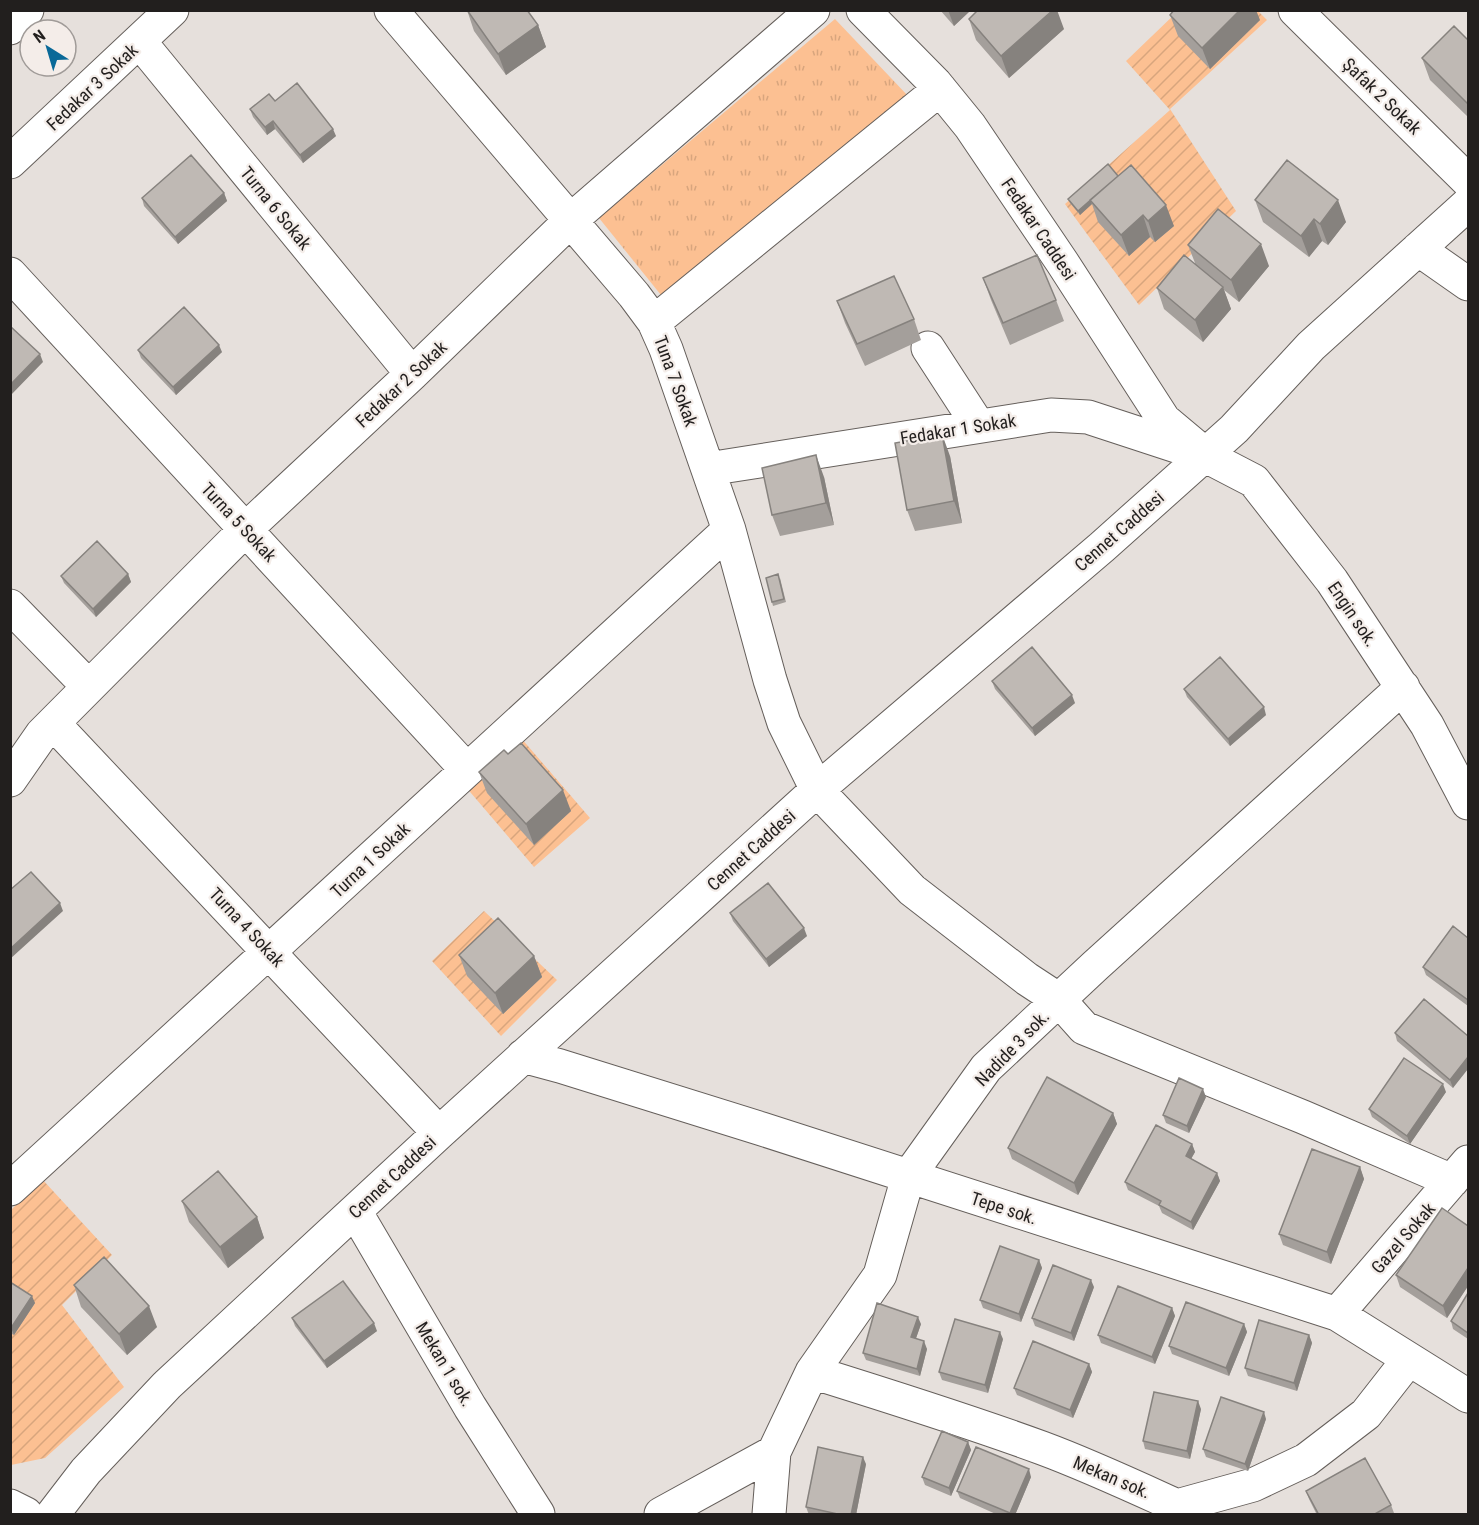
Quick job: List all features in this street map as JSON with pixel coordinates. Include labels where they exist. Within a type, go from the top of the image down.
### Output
[{"type":"street","points":[[10,28],[27,10]]},
{"type":"street","name":"Fedakar 3 Sokak","points":[[10,162],[172,10]]},
{"type":"street","name":"Tuna 7 Sokak","points":[[391,10],[571,220],[654,322],[666,349],[729,530],[780,712],[797,752],[818,790],[912,890],[1027,979],[1059,1000],[1084,1028],[1303,1117],[1460,1172]]},
{"type":"street","name":"Fedakar 2 Sokak","points":[[10,780],[42,734],[246,529],[412,374],[571,220],[813,10]]},
{"type":"street","name":"Fedakar Caddesi","points":[[863,10],[940,89],[970,126],[1062,262],[1164,420],[1204,455]]},
{"type":"street","name":"Şafak 2 Sokak","points":[[1295,10],[1468,181]]},
{"type":"street","name":"Turna 6 Sokak","points":[[140,42],[412,374]]},
{"type":"street","points":[[654,322],[940,89]]},
{"type":"street","name":"Cennet Caddesi","points":[[53,1515],[86,1471],[167,1385],[523,1056],[818,790],[1102,547],[1233,429],[1311,346],[1468,204]]},
{"type":"street","points":[[1418,249],[1468,284]]},
{"type":"street","name":"Turna 5 Sokak","points":[[10,274],[467,770]]},
{"type":"street","points":[[928,348],[978,425]]},
{"type":"street","name":"Fedakar 1 Sokak","points":[[708,469],[1051,415],[1088,417],[1204,455]]},
{"type":"street","name":"Engin sok.","points":[[1204,455],[1254,481],[1332,581],[1428,724],[1468,803]]},
{"type":"street","name":"Turna 1 Sokak","points":[[10,1189],[729,530]]},
{"type":"street","points":[[10,606],[88,686]]},
{"type":"street","name":"Nadide 3 sok.","points":[[774,1452],[812,1372],[880,1275],[908,1177],[986,1068],[1403,687]]},
{"type":"street","name":"Turna 4 Sokak","points":[[53,723],[439,1133]]},
{"type":"street","name":"Tepe sok.","points":[[523,1056],[740,1122],[1337,1314],[1468,1396]]},
{"type":"street","name":"Gazel Sokak","points":[[1337,1314],[1460,1172]]},
{"type":"street","name":"Mekan 1 sok.","points":[[355,1211],[470,1407],[538,1515]]},
{"type":"street","name":"Mekan sok.","points":[[812,1372],[929,1408],[1044,1448],[1119,1480],[1175,1510],[1253,1485],[1306,1460],[1366,1414],[1409,1359]]},
{"type":"street","points":[[662,1515],[774,1452]]},
{"type":"street","points":[[769,1515],[774,1452]]},
{"type":"street","points":[[10,1506],[26,1515]]},
{"type":"green space","points":[[1178,11],[1258,11],[1267,20],[1170,109],[1236,211],[1139,305],[1065,204],[1170,110],[1126,61]]},
{"type":"green space","points":[[835,19],[909,97],[665,300],[599,218]]},
{"type":"green space","points":[[521,738],[590,818],[534,867],[465,786]]},
{"type":"green space","points":[[484,911],[557,980],[501,1036],[432,961]]},
{"type":"green space","points":[[42,1179],[112,1255],[62,1305],[124,1387],[45,1458],[11,1465],[11,1210]]},
{"type":"building","points":[[467,10],[527,10],[538,25],[498,54]]},
{"type":"building","points":[[978,10],[1053,10],[1001,56],[969,19]]},
{"type":"building","points":[[1174,10],[1240,10],[1202,48],[1170,15]]},
{"type":"building","points":[[1454,26],[1468,40],[1468,104],[1422,58]]},
{"type":"building","points":[[297,83],[333,129],[300,155],[273,121],[265,127],[250,109],[269,94],[275,101]]},
{"type":"building","points":[[191,155],[224,193],[175,237],[142,198]]},
{"type":"building","points":[[1287,160],[1338,200],[1320,224],[1314,219],[1301,236],[1255,200]]},
{"type":"building","points":[[1108,164],[1118,176],[1078,211],[1068,199]]},
{"type":"building","points":[[1131,165],[1166,205],[1148,221],[1143,215],[1121,235],[1090,200]]},
{"type":"building","points":[[1218,209],[1261,244],[1231,280],[1188,245]]},
{"type":"building","points":[[1037,255],[1056,300],[1003,323],[983,278]]},
{"type":"building","points":[[1184,255],[1223,287],[1195,320],[1157,288]]},
{"type":"building","points":[[894,276],[914,319],[857,344],[837,301]]},
{"type":"building","points":[[184,307],[219,345],[173,387],[138,350]]},
{"type":"building","points":[[10,326],[40,354],[10,385]]},
{"type":"building","points":[[942,434],[954,501],[907,510],[895,443]]},
{"type":"building","points":[[816,455],[826,503],[772,515],[762,468]]},
{"type":"building","points":[[97,541],[128,574],[93,609],[61,576]]},
{"type":"building","points":[[778,574],[784,599],[772,602],[766,578]]},
{"type":"building","points":[[1032,647],[1072,695],[1032,728],[992,681]]},
{"type":"building","points":[[1220,657],[1264,707],[1228,739],[1184,689]]},
{"type":"building","points":[[521,743],[563,790],[526,824],[479,772],[504,750],[508,754]]},
{"type":"building","points":[[31,872],[60,903],[10,949],[10,890]]},
{"type":"building","points":[[768,883],[804,928],[766,959],[730,913]]},
{"type":"building","points":[[498,918],[534,956],[495,993],[459,955]]},
{"type":"building","points":[[1453,926],[1468,938],[1468,1000],[1423,967]]},
{"type":"building","points":[[1424,999],[1468,1036],[1468,1057],[1450,1080],[1395,1033]]},
{"type":"building","points":[[1404,1058],[1443,1084],[1407,1136],[1369,1109]]},
{"type":"building","points":[[1047,1077],[1113,1113],[1074,1183],[1008,1148]]},
{"type":"building","points":[[1179,1078],[1203,1089],[1187,1126],[1163,1115]]},
{"type":"building","points":[[1156,1125],[1192,1144],[1186,1156],[1217,1173],[1191,1222],[1159,1205],[1161,1201],[1125,1182]]},
{"type":"building","points":[[1312,1149],[1360,1167],[1327,1252],[1279,1234]]},
{"type":"building","points":[[218,1171],[257,1217],[220,1247],[182,1201]]},
{"type":"building","points":[[1442,1208],[1468,1226],[1468,1268],[1443,1306],[1396,1275]]},
{"type":"building","points":[[1000,1246],[1039,1260],[1019,1314],[980,1300]]},
{"type":"building","points":[[104,1257],[149,1306],[119,1334],[74,1285]]},
{"type":"building","points":[[1053,1265],[1091,1280],[1071,1333],[1032,1318]]},
{"type":"building","points":[[343,1281],[374,1323],[324,1361],[292,1318]]},
{"type":"building","points":[[10,1282],[32,1296],[11,1328],[10,1327]]},
{"type":"building","points":[[1118,1286],[1172,1308],[1152,1357],[1098,1335]]},
{"type":"building","points":[[1468,1293],[1468,1333],[1451,1321]]},
{"type":"building","points":[[1186,1302],[1244,1324],[1226,1368],[1169,1346]]},
{"type":"building","points":[[877,1303],[918,1317],[911,1337],[924,1341],[917,1369],[863,1353]]},
{"type":"building","points":[[955,1319],[1000,1332],[985,1385],[939,1372]]},
{"type":"building","points":[[1259,1320],[1309,1335],[1294,1383],[1245,1368]]},
{"type":"building","points":[[1033,1341],[1089,1364],[1070,1410],[1014,1388]]},
{"type":"building","points":[[1154,1392],[1198,1401],[1187,1451],[1143,1441]]},
{"type":"building","points":[[1221,1397],[1264,1412],[1245,1464],[1203,1449]]},
{"type":"building","points":[[942,1431],[968,1442],[949,1488],[922,1477]]},
{"type":"building","points":[[818,1447],[863,1457],[851,1515],[806,1507]]},
{"type":"building","points":[[976,1447],[1029,1469],[1010,1513],[957,1491]]},
{"type":"building","points":[[1365,1458],[1391,1505],[1373,1515],[1319,1515],[1306,1491]]}]
